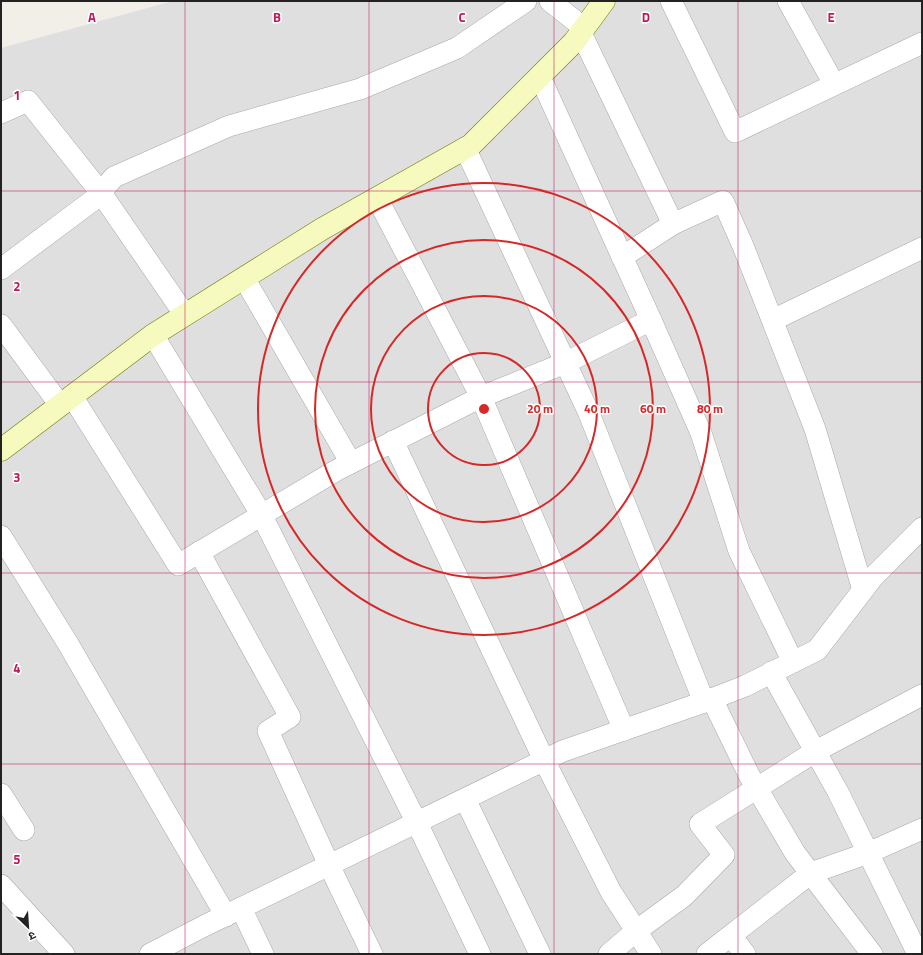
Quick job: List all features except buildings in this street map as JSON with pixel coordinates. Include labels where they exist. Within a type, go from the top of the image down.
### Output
[{"type":"main road","points":[[1,450],[153,335],[322,229],[471,145],[574,42],[604,1]]},
{"type":"street","points":[[1,269],[96,198],[114,177],[229,126],[360,89],[457,48],[526,1]]},
{"type":"street","points":[[550,1],[582,31],[673,224]]},
{"type":"street","points":[[670,1],[735,132],[922,43]]},
{"type":"street","points":[[788,1],[834,84]]},
{"type":"street","points":[[540,77],[701,433],[739,551],[793,662]]},
{"type":"street","points":[[1,113],[28,101],[101,192],[185,315]]},
{"type":"street","points":[[465,148],[588,411],[708,700],[749,775],[795,852],[872,954]]},
{"type":"street","points":[[377,198],[481,397],[624,730]]},
{"type":"street","points":[[622,257],[673,224],[723,201],[744,246],[815,429],[863,590]]},
{"type":"street","points":[[773,320],[922,248]]},
{"type":"street","points":[[244,278],[351,463]]},
{"type":"street","points":[[1,325],[66,401],[178,565],[261,514],[337,470],[481,397],[565,363],[651,320]]},
{"type":"street","points":[[153,335],[261,514],[417,823],[475,952]]},
{"type":"street","points":[[393,442],[544,760],[611,892],[651,954]]},
{"type":"street","points":[[150,954],[563,751],[745,686],[817,650],[873,577],[922,528]]},
{"type":"street","points":[[1,536],[233,912],[264,954]]},
{"type":"street","points":[[198,552],[290,717],[268,731],[329,865],[372,954]]},
{"type":"street","points":[[771,672],[838,792],[918,954]]},
{"type":"street","points":[[609,954],[636,931],[684,896],[724,855],[700,824],[816,751],[922,696]]},
{"type":"street","points":[[1,794],[24,830]]},
{"type":"street","points":[[465,799],[540,954]]},
{"type":"street","points":[[707,954],[811,873],[868,853],[922,830]]},
{"type":"street","points":[[1,885],[64,954]]},
{"type":"street","points":[[731,936],[745,954]]},
{"type":"shaded area","points":[[173,1],[922,1],[922,954],[1,954],[1,48]]}]
